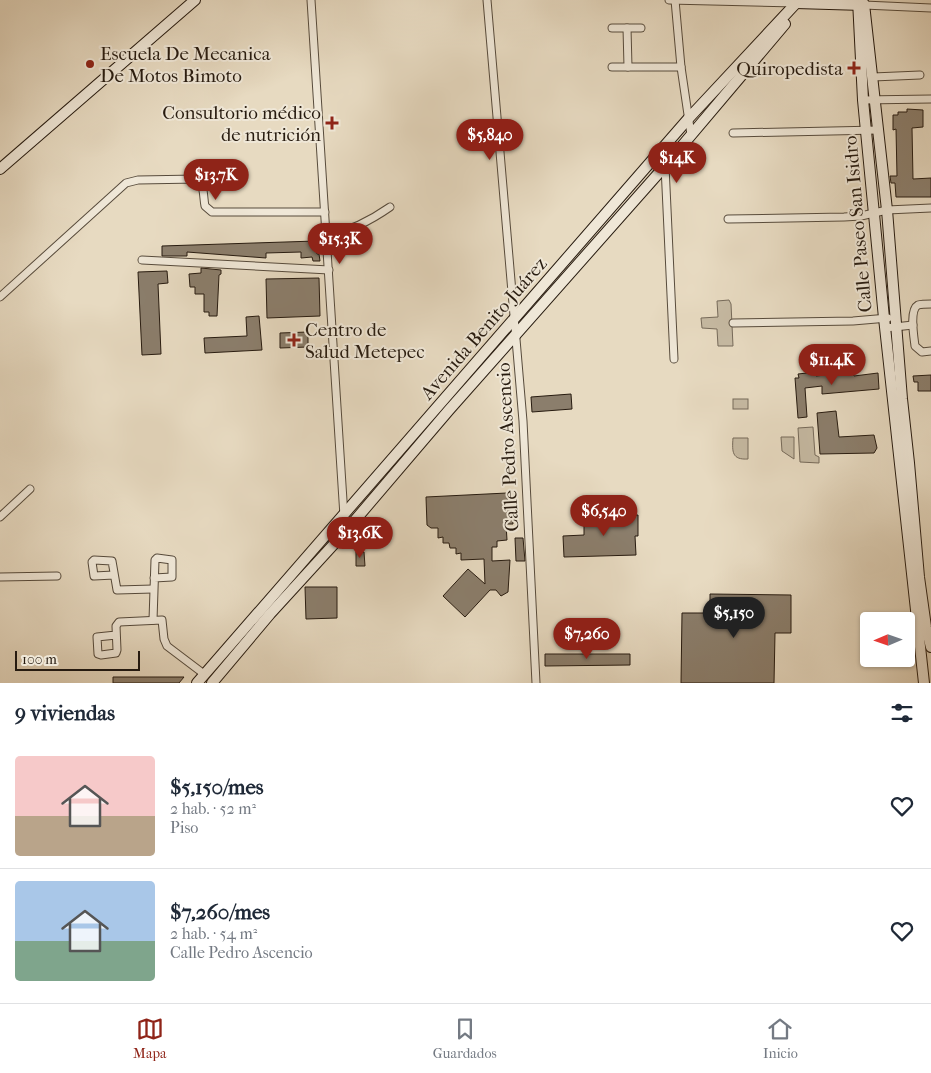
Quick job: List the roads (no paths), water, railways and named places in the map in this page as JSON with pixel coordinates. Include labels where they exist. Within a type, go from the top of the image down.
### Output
[{"type":"main road","points":[[0,169],[195,0]]},
{"type":"main road","points":[[800,3],[861,3]]},
{"type":"main road","name":"Avenida Benito Juárez","points":[[197,683],[688,119],[800,3]]},
{"type":"main road","name":"Avenida Benito Juárez","points":[[212,683],[270,614],[346,532],[436,424],[665,166],[754,62],[799,7],[800,3]]},
{"type":"main road","name":"Calle Paseo San Isidro","points":[[861,3],[876,100],[887,210],[891,263],[890,323],[924,683]]},
{"type":"main road","name":"Calle Paseo San Isidro","points":[[861,3],[863,100],[879,264],[890,323],[919,577],[926,627],[931,647]]},
{"type":"main road","points":[[879,264],[891,263]]},
{"type":"street","points":[[311,0],[346,532]]},
{"type":"street","name":"Calle Pedro Ascencio","points":[[487,0],[523,421],[536,683]]},
{"type":"street","points":[[669,0],[800,3]]},
{"type":"street","points":[[675,0],[681,67],[691,135]]},
{"type":"street","points":[[861,3],[931,8]]},
{"type":"street","points":[[612,28],[641,28]]},
{"type":"street","points":[[627,28],[628,67]]},
{"type":"street","points":[[612,67],[681,67]]},
{"type":"street","points":[[873,77],[920,75]]},
{"type":"street","points":[[863,100],[931,99]]},
{"type":"street","points":[[733,133],[878,130]]},
{"type":"street","points":[[665,166],[674,359]]},
{"type":"street","points":[[0,297],[126,183],[138,180],[197,179],[203,189],[205,206],[212,212],[325,212]]},
{"type":"street","points":[[327,236],[344,232],[376,217],[390,207]]},
{"type":"street","points":[[728,219],[844,216],[887,210],[931,208]]},
{"type":"street","points":[[142,260],[329,270]]},
{"type":"street","points":[[931,304],[915,307],[913,325],[915,346],[922,352],[931,352]]},
{"type":"street","points":[[733,323],[853,321],[913,325]]},
{"type":"street","points":[[0,517],[30,489]]},
{"type":"street","points":[[114,575],[117,590],[153,590]]},
{"type":"street","points":[[0,577],[57,576]]},
{"type":"street","points":[[153,620],[154,578]]},
{"type":"street","points":[[116,635],[116,626],[119,622],[163,621],[164,639],[167,646],[204,674]]},
{"type":"place","name":"Escuela De Mecanica De Motos Bimoto","points":[[90,64]]},
{"type":"place","name":"Quiropedista","points":[[854,68]]},
{"type":"place","name":"Consultorio médico de nutrición","points":[[332,123]]},
{"type":"place","name":"Centro de Salud Metepec","points":[[294,340]]}]
